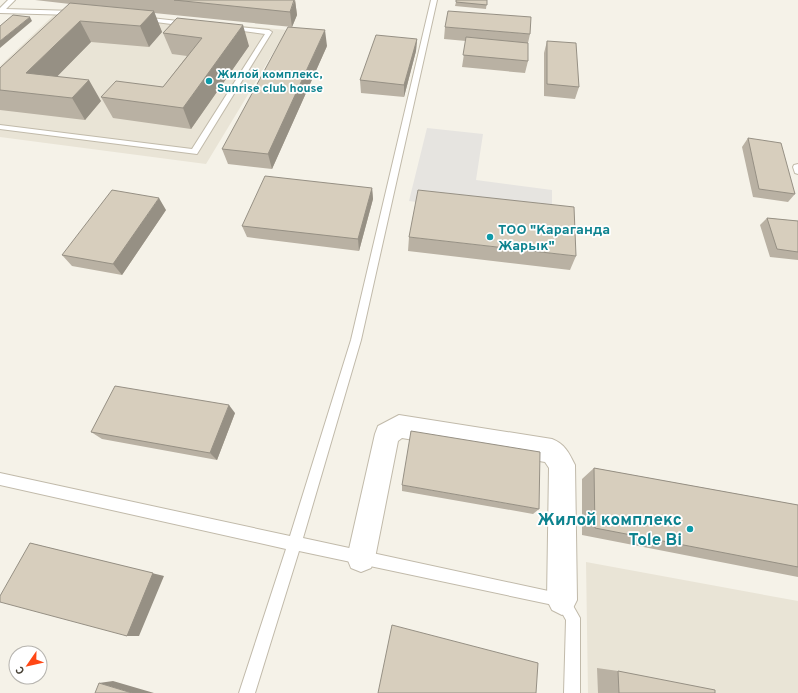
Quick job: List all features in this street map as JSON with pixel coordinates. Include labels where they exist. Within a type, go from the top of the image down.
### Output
[{"type":"street","points":[[361,558],[387,434],[399,426],[552,451],[562,466],[562,600]]},
{"type":"lane","points":[[0,11],[12,0]]},
{"type":"lane","points":[[247,693],[295,543],[356,340],[434,0]]},
{"type":"lane","points":[[0,11],[75,15]]},
{"type":"lane","points":[[137,18],[191,24]]},
{"type":"lane","points":[[0,127],[194,152],[269,32],[222,27]]},
{"type":"lane","points":[[0,479],[361,558],[562,600],[573,618],[572,693]]},
{"type":"shaded area","name":"Жилой комплекс, Sunrise club house","points":[[59,10],[287,30],[206,164],[0,137],[0,66]]},
{"type":"shaded area","points":[[427,128],[483,134],[476,180],[552,190],[552,220],[409,201]]},
{"type":"shaded area","points":[[586,562],[798,601],[798,693],[588,693]]},
{"type":"building","points":[[174,0],[294,0],[290,12]]},
{"type":"building","points":[[456,0],[487,0],[487,5],[456,2]]},
{"type":"building","points":[[70,3],[154,11],[140,26],[80,21],[26,73],[89,80],[72,98],[0,90],[0,68]]},
{"type":"building","points":[[448,11],[531,17],[530,34],[445,27]]},
{"type":"building","points":[[13,15],[30,17],[0,41],[0,26]]},
{"type":"building","points":[[177,18],[243,25],[183,108],[101,97],[116,81],[163,87],[202,38],[163,33]]},
{"type":"building","points":[[288,27],[325,30],[268,154],[222,149]]},
{"type":"building","points":[[376,35],[417,39],[404,85],[360,80]]},
{"type":"building","points":[[466,37],[528,43],[528,61],[463,55]]},
{"type":"building","points":[[547,41],[576,43],[579,87],[547,84]]},
{"type":"building","points":[[748,138],[781,143],[795,194],[759,189]]},
{"type":"building","points":[[265,176],[372,188],[358,239],[242,226]]},
{"type":"building","points":[[112,190],[159,198],[113,264],[62,255]]},
{"type":"building","name":"ТОО \"Караганда Жарык\"","points":[[418,190],[574,207],[576,256],[409,237]]},
{"type":"building","points":[[767,218],[798,221],[798,252],[777,249]]},
{"type":"building","points":[[115,386],[229,405],[210,453],[91,432]]},
{"type":"building","points":[[411,431],[540,452],[539,509],[402,485]]},
{"type":"building","name":"Жилой комплекс Tole Bi","points":[[594,468],[798,505],[798,567],[595,528]]},
{"type":"building","points":[[30,543],[153,573],[127,636],[0,602],[0,596]]},
{"type":"building","points":[[392,625],[538,663],[536,693],[378,693]]},
{"type":"building","points":[[618,671],[715,690],[715,693],[619,693]]},
{"type":"building","points":[[99,683],[132,693],[95,693]]},
{"type":"place","name":"Жилой комплекс, Sunrise club house","points":[[209,81]]},
{"type":"place","name":"ТОО \"Караганда Жарык\"","points":[[490,237]]},
{"type":"place","name":"Жилой комплекс Tole Bi","points":[[690,529]]}]
